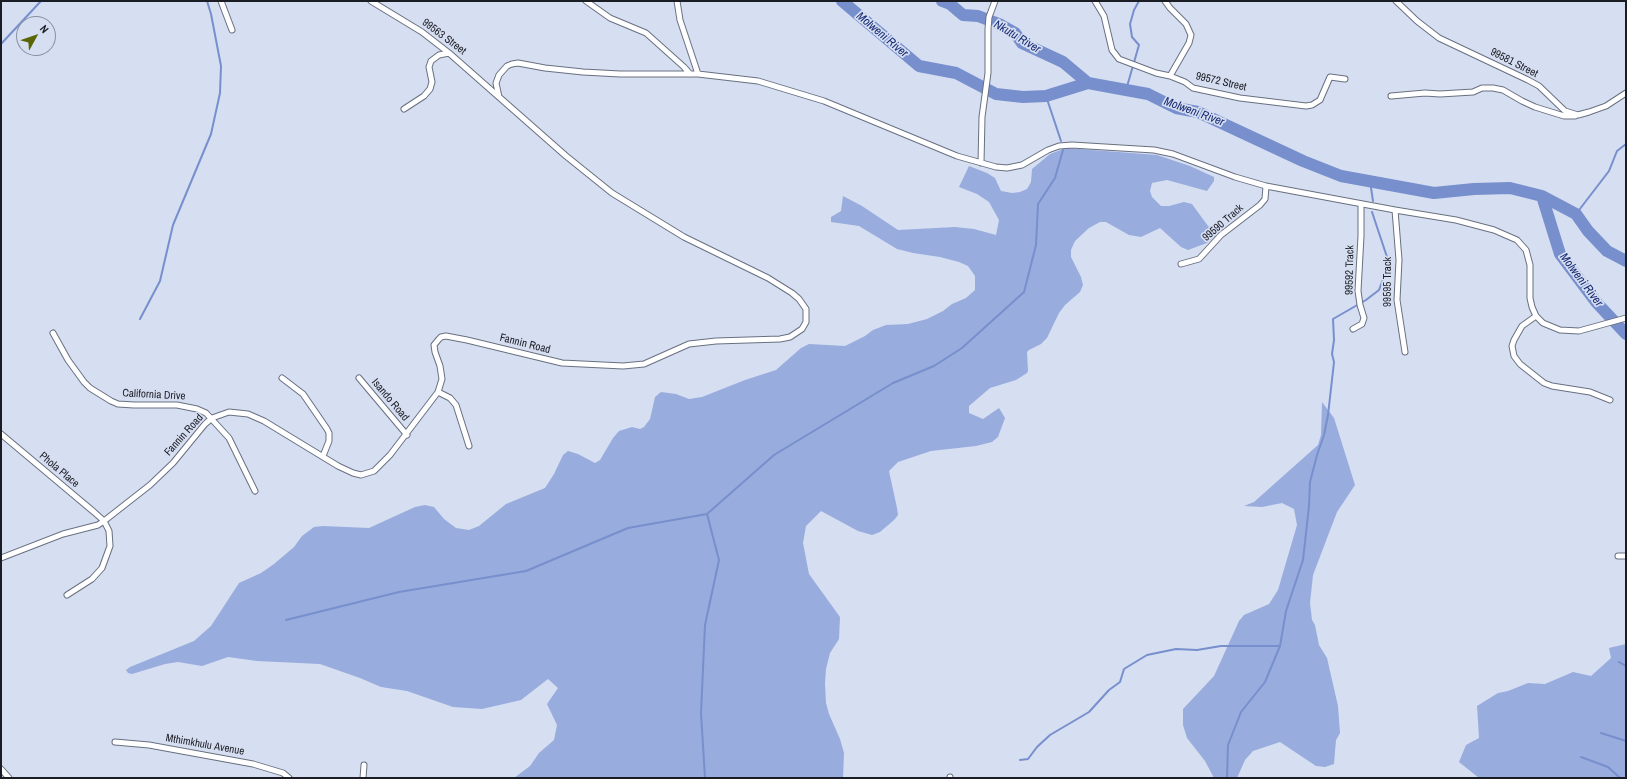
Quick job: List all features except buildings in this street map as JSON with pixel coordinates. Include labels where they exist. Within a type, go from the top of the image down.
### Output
[{"type":"street","points":[[221,1],[232,30]]},
{"type":"street","name":"99563 Street","points":[[371,1],[422,32],[449,53],[499,98]]},
{"type":"street","points":[[586,1],[610,18],[646,33],[684,66],[690,74]]},
{"type":"street","points":[[677,1],[680,20],[698,74]]},
{"type":"street","points":[[982,163],[982,117],[986,93],[988,23],[996,1]]},
{"type":"street","points":[[1096,2],[1104,1]]},
{"type":"street","points":[[1165,1],[1186,24],[1191,35],[1189,43],[1170,76]]},
{"type":"street","name":"99581 Street","points":[[1396,1],[1417,22],[1439,38],[1518,74],[1539,86],[1561,109],[1578,115]]},
{"type":"street","name":"99572 Street","points":[[1096,2],[1104,16],[1112,50],[1118,59],[1156,73],[1170,76],[1185,82],[1194,88],[1227,96],[1306,106],[1312,105],[1320,100],[1330,77],[1345,79]]},
{"type":"street","points":[[404,109],[424,96],[430,89],[432,82],[429,67],[431,61],[439,55],[449,53]]},
{"type":"street","points":[[499,98],[496,88],[497,80],[504,69],[512,64],[518,63],[545,68],[583,72],[620,74],[698,74],[758,81],[824,101],[957,156],[1007,168],[1022,166],[1048,150],[1059,146],[1072,145],[1154,150],[1173,154],[1235,177],[1266,186],[1456,220],[1494,230],[1521,243],[1526,250],[1530,265],[1530,298],[1532,307],[1536,316],[1543,323],[1560,330],[1579,331],[1626,318]]},
{"type":"street","points":[[1391,96],[1425,93],[1440,94],[1473,92],[1482,88],[1493,88],[1503,90],[1522,102],[1566,116],[1578,115],[1606,106],[1626,93]]},
{"type":"street","name":"Fannin Road","points":[[1,558],[63,534],[94,527],[104,521],[150,485],[173,463],[205,424],[212,418],[229,412],[248,414],[264,421],[353,473],[361,475],[367,474],[381,466],[407,435],[438,392],[442,380],[440,366],[434,352],[434,345],[442,337],[446,336],[467,340],[562,363],[628,366],[644,364],[678,348],[698,343],[716,341],[773,340],[790,337],[802,329],[806,322],[806,309],[799,299],[792,293],[768,278],[684,237],[612,193],[566,156],[499,98]]},
{"type":"street","name":"99590 Track","points":[[1182,264],[1199,259],[1221,235],[1260,205],[1265,199],[1266,186]]},
{"type":"street","name":"99592 Track","points":[[1353,330],[1362,324],[1364,318],[1358,291],[1361,204]]},
{"type":"street","name":"99595 Track","points":[[1395,210],[1399,260],[1397,300],[1405,352]]},
{"type":"street","points":[[1536,316],[1525,322],[1516,334],[1512,346],[1514,356],[1520,364],[1544,383],[1563,388],[1590,392],[1610,400]]},
{"type":"street","name":"California Drive","points":[[53,333],[68,360],[84,382],[90,388],[112,401],[118,404],[168,404],[189,407],[203,411],[212,418]]},
{"type":"street","points":[[282,378],[303,394],[327,429],[329,433],[328,441],[322,456]]},
{"type":"street","name":"Isando Road","points":[[359,378],[407,435]]},
{"type":"street","points":[[438,392],[450,398],[456,405],[469,446]]},
{"type":"street","points":[[212,418],[229,438],[255,491]]},
{"type":"street","name":"Phola Place","points":[[1,434],[104,521]]},
{"type":"street","points":[[67,595],[92,579],[104,563],[109,552],[111,540],[109,530],[104,521]]},
{"type":"street","points":[[1618,556],[1626,556]]},
{"type":"street","name":"Mthimkhulu Avenue","points":[[115,742],[149,745],[253,764],[277,771],[289,778]]},
{"type":"street","points":[[364,765],[364,778]]},
{"type":"street","points":[[1,769],[9,778]]},
{"type":"shaded area","points":[[1066,148],[1157,155],[1190,166],[1214,177],[1214,181],[1207,191],[1167,180],[1152,183],[1150,191],[1152,197],[1161,206],[1169,206],[1184,202],[1192,204],[1208,226],[1220,232],[1207,243],[1188,250],[1181,247],[1160,228],[1141,237],[1129,235],[1106,222],[1100,222],[1089,228],[1075,241],[1071,250],[1071,257],[1081,277],[1083,285],[1080,292],[1065,305],[1059,313],[1047,338],[1041,344],[1027,352],[1027,373],[1016,380],[990,388],[969,406],[969,413],[983,419],[999,408],[1005,418],[998,437],[992,442],[976,446],[931,451],[898,462],[889,471],[898,515],[880,532],[872,535],[858,531],[821,511],[806,526],[803,543],[809,574],[840,617],[839,639],[830,653],[826,669],[825,684],[826,703],[829,714],[840,739],[844,753],[843,778],[514,778],[530,766],[539,753],[554,740],[557,725],[547,704],[558,688],[548,679],[521,700],[482,709],[453,707],[407,691],[381,687],[320,664],[257,661],[228,657],[202,666],[178,662],[165,664],[132,674],[128,673],[126,670],[194,641],[211,626],[239,583],[261,573],[274,564],[294,547],[302,536],[314,527],[369,528],[415,507],[425,505],[434,507],[444,519],[456,528],[469,530],[479,526],[506,504],[545,488],[563,455],[568,451],[578,454],[595,463],[600,460],[619,431],[632,427],[640,429],[644,427],[650,419],[655,397],[661,392],[676,394],[689,399],[702,397],[745,380],[776,370],[801,348],[809,344],[845,346],[865,336],[873,330],[886,325],[908,324],[927,319],[943,311],[952,304],[966,298],[975,290],[975,276],[968,266],[940,257],[897,249],[859,226],[831,222],[831,217],[841,211],[843,196],[862,206],[898,230],[955,227],[974,229],[996,235],[999,220],[989,202],[977,194],[959,187],[969,166],[995,178],[1001,191],[1012,193],[1020,192],[1027,189],[1031,182],[1032,169],[1050,154]]},
{"type":"shaded area","points":[[1322,402],[1334,418],[1355,485],[1337,512],[1313,575],[1310,603],[1312,620],[1315,625],[1319,645],[1327,658],[1338,706],[1340,733],[1336,740],[1334,764],[1325,767],[1316,766],[1280,742],[1253,751],[1245,760],[1237,778],[1214,778],[1205,761],[1187,738],[1183,725],[1183,709],[1214,676],[1239,621],[1244,615],[1269,604],[1278,590],[1297,525],[1294,509],[1282,503],[1262,507],[1244,506],[1254,502],[1318,445],[1321,435]]},
{"type":"shaded area","points":[[1626,644],[1626,778],[1479,778],[1459,762],[1466,745],[1479,738],[1477,706],[1498,693],[1508,691],[1528,683],[1545,684],[1573,672],[1591,676],[1611,658],[1609,648]]},
{"type":"waterway","points":[[1,44],[41,1]]},
{"type":"waterway","points":[[140,319],[160,281],[173,225],[211,134],[220,93],[221,66],[207,1]]},
{"type":"waterway","name":"Molweni River","points":[[842,1],[919,66],[956,73],[996,94],[1023,97],[1046,96],[1088,83],[1148,94],[1176,108],[1198,112],[1303,161],[1341,176],[1434,193],[1474,189],[1510,188],[1542,196],[1560,254],[1596,302],[1626,334]]},
{"type":"waterway","name":"Nkutu River","points":[[942,1],[950,4],[963,15],[978,16],[999,24],[1015,33],[1022,43],[1063,62],[1088,83]]},
{"type":"waterway","points":[[1126,90],[1139,45],[1132,37],[1130,24],[1134,10],[1139,1]]},
{"type":"waterway","points":[[1046,96],[1061,141]]},
{"type":"waterway","points":[[1576,214],[1609,171],[1617,151],[1626,144]]},
{"type":"waterway","points":[[286,620],[399,592],[526,571],[628,528],[707,514],[774,455],[893,383],[934,366],[962,348],[1024,292],[1036,245],[1038,204],[1055,178],[1063,150]]},
{"type":"waterway","points":[[1370,181],[1373,201]]},
{"type":"waterway","name":"Molweni River","points":[[1542,196],[1576,214],[1588,231],[1607,251],[1626,261]]},
{"type":"waterway","points":[[1227,778],[1228,745],[1241,712],[1265,682],[1280,646],[1286,611],[1303,560],[1310,482],[1324,435],[1328,415],[1334,362],[1332,354],[1334,340],[1333,319],[1366,300],[1379,290],[1385,274],[1387,257],[1372,212]]},
{"type":"waterway","points":[[705,778],[701,713],[705,625],[719,560],[707,514]]},
{"type":"waterway","points":[[1020,760],[1028,759],[1037,747],[1050,735],[1089,712],[1109,690],[1120,682],[1124,669],[1147,655],[1176,649],[1197,650],[1221,646],[1280,646]]},
{"type":"waterway","points":[[1619,662],[1626,666]]},
{"type":"waterway","points":[[1601,733],[1626,741]]},
{"type":"waterway","points":[[1581,757],[1608,767],[1620,778]]}]
